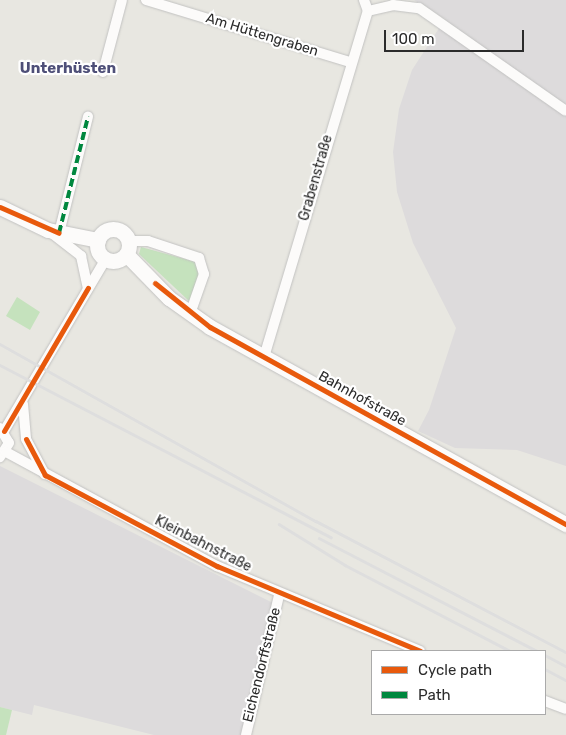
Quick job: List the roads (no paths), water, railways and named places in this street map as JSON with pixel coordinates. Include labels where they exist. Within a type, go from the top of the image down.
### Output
[{"type":"street","points":[[103,72],[122,0]]},
{"type":"street","name":"Am Hüttengraben","points":[[146,0],[350,62]]},
{"type":"street","points":[[364,0],[368,11],[393,5],[418,8],[566,110]]},
{"type":"street","name":"Grabenstraße","points":[[264,357],[350,62],[368,11]]},
{"type":"street","points":[[54,232],[88,117]]},
{"type":"street","points":[[0,207],[54,232],[98,240],[99,254],[105,260],[23,404],[2,430]]},
{"type":"street","name":"Bahnhofstraße","points":[[98,240],[105,231],[116,229],[128,248],[190,314],[566,524]]},
{"type":"street","points":[[54,232],[78,252],[88,288]]},
{"type":"street","name":"Bahnhofstraße","points":[[105,260],[119,261],[128,248],[148,241],[199,258],[204,274],[190,314]]},
{"type":"street","points":[[23,404],[26,439],[45,475]]},
{"type":"street","name":"Kleinbahnstraße","points":[[2,430],[9,443],[3,454],[280,595],[418,650]]},
{"type":"street","name":"Eichendorffstraße","points":[[246,735],[280,595]]},
{"type":"street","points":[[546,700],[566,709]]},
{"type":"railway","points":[[0,344],[316,521],[566,652]]},
{"type":"railway","points":[[0,365],[331,537]]},
{"type":"railway","points":[[279,524],[345,565],[508,650]]},
{"type":"railway","points":[[319,538],[535,650]]},
{"type":"railway","points":[[546,656],[566,666]]},
{"type":"railway","points":[[546,670],[566,680]]},
{"type":"district","name":"Unterhüsten","points":[[68,69]]}]
